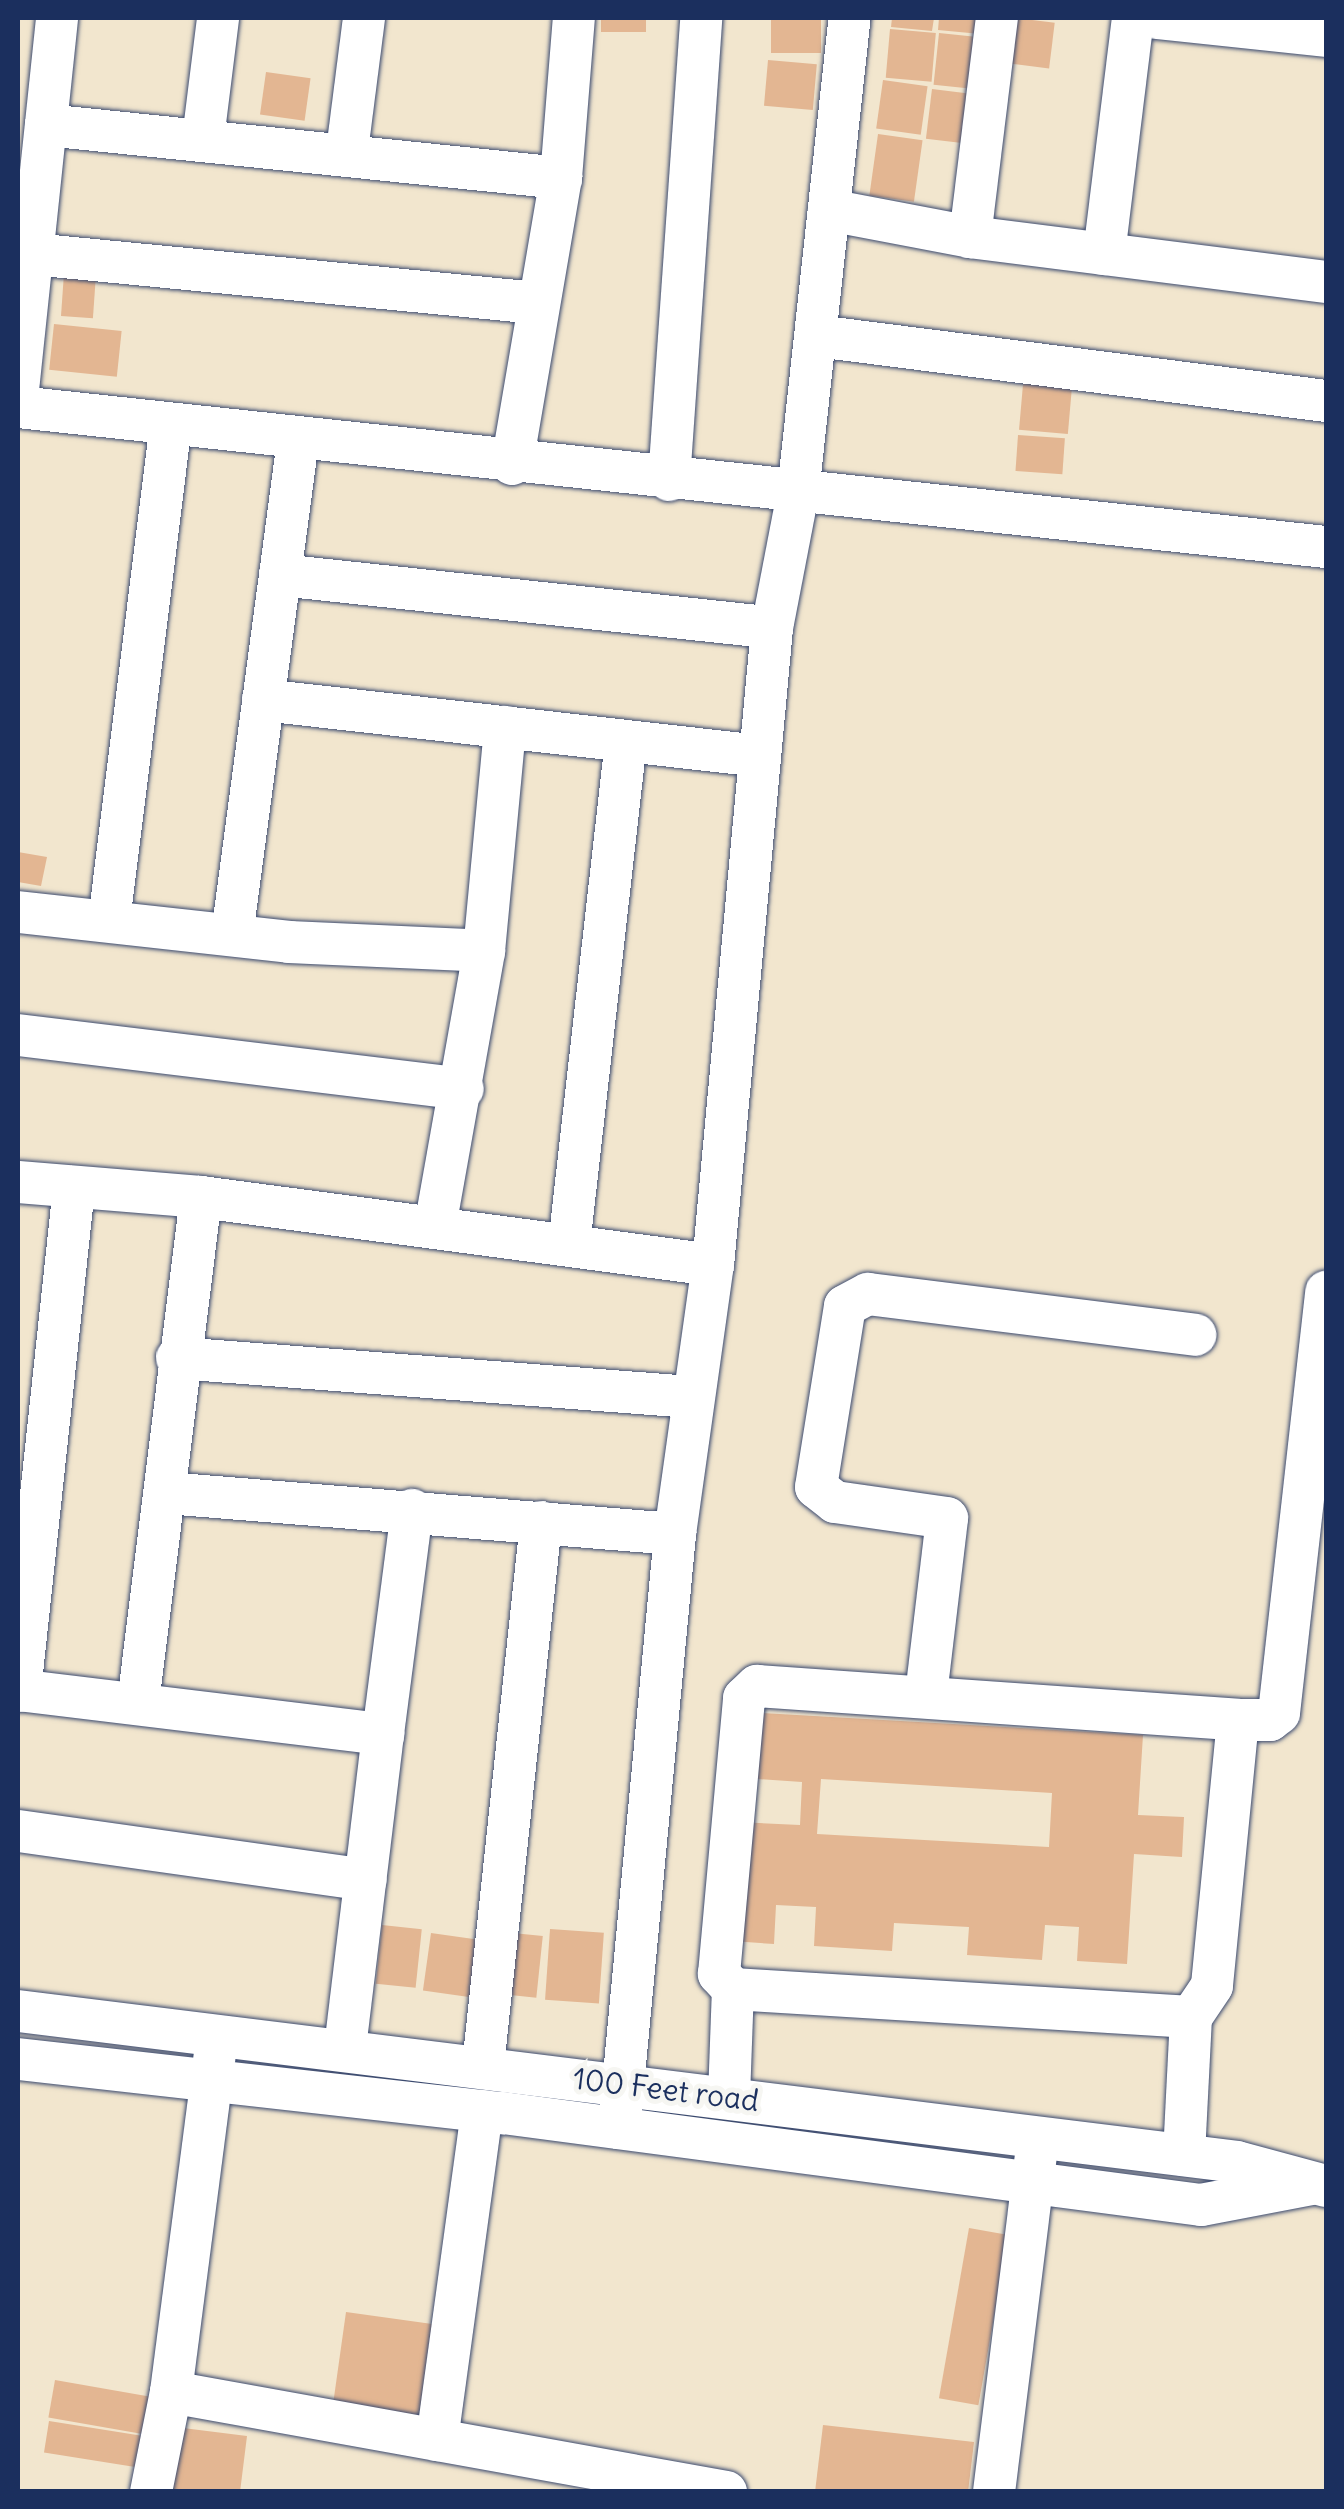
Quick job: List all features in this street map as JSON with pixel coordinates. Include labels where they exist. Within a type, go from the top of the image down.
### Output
[{"type":"street","points":[[18,390],[57,18]]},
{"type":"street","points":[[203,139],[218,18]]},
{"type":"street","points":[[347,151],[364,18]]},
{"type":"street","points":[[512,464],[561,178],[574,18]]},
{"type":"street","points":[[669,480],[701,18]]},
{"type":"street","points":[[619,2128],[675,1534],[691,1397],[713,1265],[772,628],[798,493],[850,18]]},
{"type":"street","points":[[970,236],[997,18]]},
{"type":"street","points":[[1104,254],[1133,18]]},
{"type":"street","points":[[1158,18],[1326,36]]},
{"type":"street","points":[[46,124],[347,151],[561,178]]},
{"type":"street","points":[[829,210],[970,236],[1326,282]]},
{"type":"street","points":[[32,254],[537,302]]},
{"type":"street","points":[[817,336],[1326,401]]},
{"type":"street","points":[[18,406],[298,441],[1326,547]]},
{"type":"street","points":[[109,922],[171,425]]},
{"type":"street","points":[[232,934],[298,441]]},
{"type":"street","points":[[280,575],[772,628]]},
{"type":"street","points":[[263,700],[760,756]]},
{"type":"street","points":[[435,1227],[463,1089],[484,951],[504,727]]},
{"type":"street","points":[[569,1246],[626,741]]},
{"type":"street","points":[[18,912],[232,934],[484,951]]},
{"type":"street","points":[[18,1036],[463,1089]]},
{"type":"street","points":[[18,1182],[201,1197],[713,1265]]},
{"type":"street","points":[[74,1186],[19,1690],[383,1734]]},
{"type":"street","points":[[138,1703],[166,1493],[176,1358],[201,1197]]},
{"type":"street","points":[[1191,2017],[733,1989],[719,1974],[744,1698],[767,1683],[1270,1720],[1284,1701],[1326,1292]]},
{"type":"street","points":[[926,1695],[948,1518],[835,1502],[816,1487],[845,1306],[868,1294],[1195,1336]]},
{"type":"street","points":[[176,1358],[691,1397]]},
{"type":"street","points":[[166,1493],[675,1534]]},
{"type":"street","points":[[346,2048],[412,1510]]},
{"type":"street","points":[[483,2066],[541,1522]]},
{"type":"street","points":[[1184,2155],[1191,2017],[1212,1986],[1238,1720]]},
{"type":"street","points":[[18,1831],[366,1880]]},
{"type":"street","points":[[730,2097],[733,1989]]},
{"type":"street","name":"100 Feet road","points":[[18,2011],[346,2048],[1184,2155],[1319,2185]]},
{"type":"street","points":[[151,2492],[171,2392],[218,2033]]},
{"type":"street","name":"100 Feet road","points":[[18,2059],[482,2110],[1032,2179],[1201,2205],[1319,2185]]},
{"type":"street","points":[[437,2440],[482,2110]]},
{"type":"street","points":[[994,2492],[1039,2136]]},
{"type":"street","points":[[171,2392],[726,2492]]},
{"type":"building","points":[[601,18],[646,18],[646,32],[601,32]]},
{"type":"building","points":[[771,18],[821,18],[821,53],[771,53]]},
{"type":"building","points":[[892,18],[934,18],[932,31],[891,27]]},
{"type":"building","points":[[939,18],[993,18],[991,35],[938,30]]},
{"type":"building","points":[[1016,18],[1055,23],[1049,68],[1010,64]]},
{"type":"building","points":[[890,29],[936,33],[932,82],[886,78]]},
{"type":"building","points":[[939,33],[985,38],[979,90],[934,85]]},
{"type":"building","points":[[768,60],[817,64],[813,110],[764,106]]},
{"type":"building","points":[[266,72],[311,78],[305,121],[260,115]]},
{"type":"building","points":[[883,80],[928,86],[921,135],[876,129]]},
{"type":"building","points":[[932,89],[981,95],[975,145],[926,139]]},
{"type":"building","points":[[878,134],[923,140],[914,202],[869,195]]},
{"type":"building","points":[[64,273],[96,275],[93,318],[61,316]]},
{"type":"building","points":[[54,324],[122,331],[117,377],[49,370]]},
{"type":"building","points":[[1024,373],[1073,377],[1068,434],[1019,430]]},
{"type":"building","points":[[1018,435],[1065,438],[1062,474],[1015,471]]},
{"type":"building","points":[[18,852],[47,857],[41,886],[18,882]]},
{"type":"building","points":[[746,1712],[1143,1735],[1138,1815],[1184,1817],[1182,1857],[1134,1854],[1127,1964],[1077,1961],[1079,1927],[1045,1925],[1042,1960],[967,1955],[969,1927],[894,1923],[892,1951],[814,1946],[816,1907],[776,1905],[774,1944],[731,1941],[739,1822],[800,1825],[802,1782],[742,1778]],"holes":[[[821,1779],[1052,1793],[1049,1847],[817,1834]]]},
{"type":"building","points":[[382,1925],[422,1929],[416,1988],[376,1984]]},
{"type":"building","points":[[550,1929],[604,1933],[599,2004],[545,2000]]},
{"type":"building","points":[[504,1932],[543,1936],[536,1998],[498,1994]]},
{"type":"building","points":[[431,1933],[481,1940],[472,1997],[423,1990]]},
{"type":"building","points":[[969,2228],[1008,2235],[978,2405],[939,2398]]},
{"type":"building","points":[[346,2312],[441,2325],[426,2433],[331,2420]]},
{"type":"building","points":[[55,2380],[151,2397],[144,2434],[48,2417]]},
{"type":"building","points":[[49,2421],[145,2436],[140,2468],[44,2453]]},
{"type":"building","points":[[823,2425],[974,2442],[968,2492],[815,2492]]},
{"type":"building","points":[[175,2427],[247,2436],[240,2492],[166,2492]]}]
